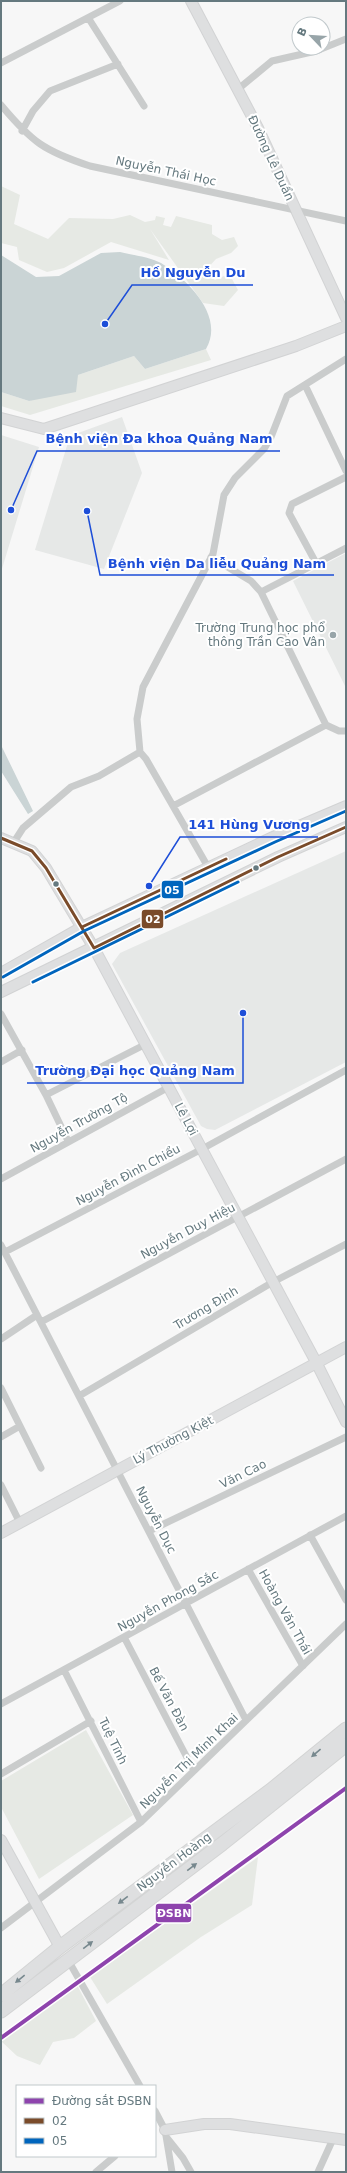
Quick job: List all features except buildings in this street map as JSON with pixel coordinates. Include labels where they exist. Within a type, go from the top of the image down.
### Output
[{"type":"highway","name":"Nguyễn Hoàng","points":[[1,1995],[60,1947],[271,1790],[346,1729]]},
{"type":"highway","name":"Nguyễn Hoàng","points":[[1,2011],[222,1844],[346,1745]]},
{"type":"highway","points":[[60,1947],[68,1960]]},
{"type":"street","points":[[1,63],[89,19],[120,1]]},
{"type":"street","name":"Đường Lê Duẩn","points":[[191,1],[237,90],[346,318]]},
{"type":"street","points":[[89,19],[144,106]]},
{"type":"street","points":[[237,90],[272,60],[316,51],[346,39]]},
{"type":"street","points":[[22,131],[33,111],[50,91],[118,64]]},
{"type":"street","name":"Nguyễn Thái Học","points":[[1,105],[22,131],[42,147],[62,157],[90,166],[346,221]]},
{"type":"street","points":[[1,418],[39,430],[44,429],[296,346],[346,326]]},
{"type":"street","points":[[208,867],[146,759],[140,752],[137,719],[143,687],[216,546],[224,495],[235,478],[264,449],[271,437],[288,396],[346,358]]},
{"type":"street","points":[[305,385],[346,471]]},
{"type":"street","points":[[316,563],[289,513],[290,508],[292,504],[346,477]]},
{"type":"street","points":[[261,592],[346,548]]},
{"type":"street","points":[[211,557],[251,581],[261,592],[326,725],[339,731],[346,731]]},
{"type":"street","points":[[173,806],[326,725]]},
{"type":"street","points":[[14,842],[22,828],[71,787],[99,776],[140,752]]},
{"type":"street","points":[[1,973],[82,927],[273,836],[346,806]]},
{"type":"street","points":[[1,992],[278,857],[346,827]]},
{"type":"street","name":"Lê Lợi","points":[[1,838],[32,850],[46,868],[82,927],[316,1362],[346,1422]]},
{"type":"street","points":[[1,1014],[46,1095],[68,1141]]},
{"type":"street","points":[[46,1095],[146,1044]]},
{"type":"street","points":[[1,1062],[22,1050]]},
{"type":"street","name":"Nguyễn Đình Chiểu","points":[[5,1252],[202,1149],[346,1070]]},
{"type":"street","name":"Nguyễn Trường Tộ","points":[[1,1179],[169,1087]]},
{"type":"street","name":"Nguyễn Duy Hiệu","points":[[41,1322],[346,1159]]},
{"type":"street","name":"Trương Định","points":[[79,1396],[273,1282],[346,1244]]},
{"type":"street","name":"Nguyễn Dục","points":[[1,1245],[246,1720]]},
{"type":"street","points":[[1,1339],[37,1314]]},
{"type":"street","name":"Lý Thường Kiệt","points":[[1,1533],[346,1347]]},
{"type":"street","points":[[1,1388],[41,1468]]},
{"type":"street","points":[[1,1437],[20,1426]]},
{"type":"street","name":"Văn Cao","points":[[149,1531],[346,1437]]},
{"type":"street","points":[[1,1485],[20,1523]]},
{"type":"street","name":"Nguyễn Phong Sắc","points":[[1,1704],[346,1516]]},
{"type":"street","points":[[310,1535],[346,1600]]},
{"type":"street","name":"Hoàng Văn Thái","points":[[248,1569],[303,1666]]},
{"type":"street","name":"Nguyễn Thị Minh Khai","points":[[1,1928],[141,1822],[346,1624]]},
{"type":"street","name":"Bế Văn Đàn","points":[[124,1637],[194,1771]]},
{"type":"street","name":"Tuệ Tĩnh","points":[[64,1670],[141,1822]]},
{"type":"street","points":[[1,1774],[91,1721]]},
{"type":"street","points":[[1,1840],[60,1947]]},
{"type":"street","points":[[68,1960],[139,2085]]},
{"type":"street","points":[[156,2114],[162,2130],[172,2172]]},
{"type":"street","points":[[162,2130],[204,2124],[230,2124],[346,2140]]},
{"type":"street","points":[[162,2130],[183,2158],[191,2172]]},
{"type":"street","points":[[318,2172],[334,2139]]},
{"type":"street","points":[[96,2172],[114,2157]]},
{"type":"shaded area","points":[[1,186],[20,195],[14,224],[48,239],[69,218],[113,219],[130,215],[145,222],[155,220],[156,216],[165,218],[163,225],[171,227],[176,216],[212,225],[212,234],[222,240],[234,237],[238,246],[231,253],[216,259],[204,272],[215,280],[224,276],[232,279],[238,290],[224,306],[203,303],[150,229],[169,260],[111,242],[64,268],[47,272],[19,260],[17,247],[1,243]]},
{"type":"shaded area","points":[[120,252],[161,263],[182,279],[192,289],[201,300],[211,324],[211,337],[206,349],[145,369],[134,356],[78,375],[76,392],[29,401],[1,392],[1,255],[36,277],[59,276],[101,253]]},
{"type":"shaded area","points":[[206,349],[211,360],[30,415],[1,406],[1,392],[29,401],[78,375],[134,356],[145,369]]},
{"type":"shaded area","points":[[122,417],[142,473],[104,569],[35,550],[70,436]]},
{"type":"shaded area","points":[[1,435],[39,447],[1,572]]},
{"type":"shaded area","name":"Trường Trung học phổ thông Trần Cao Vân","points":[[346,553],[346,688],[293,581]]},
{"type":"shaded area","points":[[1,745],[33,811],[28,814],[1,771]]},
{"type":"shaded area","points":[[346,851],[346,1062],[215,1130],[207,1129],[201,1126],[112,964],[120,953]]},
{"type":"shaded area","points":[[86,1730],[133,1815],[39,1879],[1,1807],[1,1781]]},
{"type":"shaded area","points":[[258,1857],[252,1905],[201,1937],[107,2004],[90,1977]]},
{"type":"shaded area","points":[[77,1985],[96,2021],[74,2038],[53,2042],[40,2065],[17,2056],[1,2041]]},
{"type":"rail line","name":"ĐSBN","points":[[1,2038],[346,1788]]},
{"type":"transit line","name":"05","points":[[3,977],[84,931],[275,842],[346,811]]},
{"type":"transit line","name":"02","points":[[1,838],[32,851],[46,868],[94,948],[278,857],[346,827]]},
{"type":"transit line","name":"02","points":[[82,927],[226,859]]},
{"type":"transit line","name":"05","points":[[33,982],[238,882]]},
{"type":"place","name":"Hồ Nguyễn Du","points":[[105,324]]},
{"type":"place","name":"Bệnh viện Đa khoa Quảng Nam","points":[[11,510]]},
{"type":"place","name":"Bệnh viện Da liễu Quảng Nam","points":[[87,511]]},
{"type":"place","name":"Trường Trung học phổ thông Trần Cao Vân","points":[[333,635]]},
{"type":"place","name":"141 Hùng Vương","points":[[149,886]]},
{"type":"place","name":"Trường Đại học Quảng Nam","points":[[243,1013]]}]
